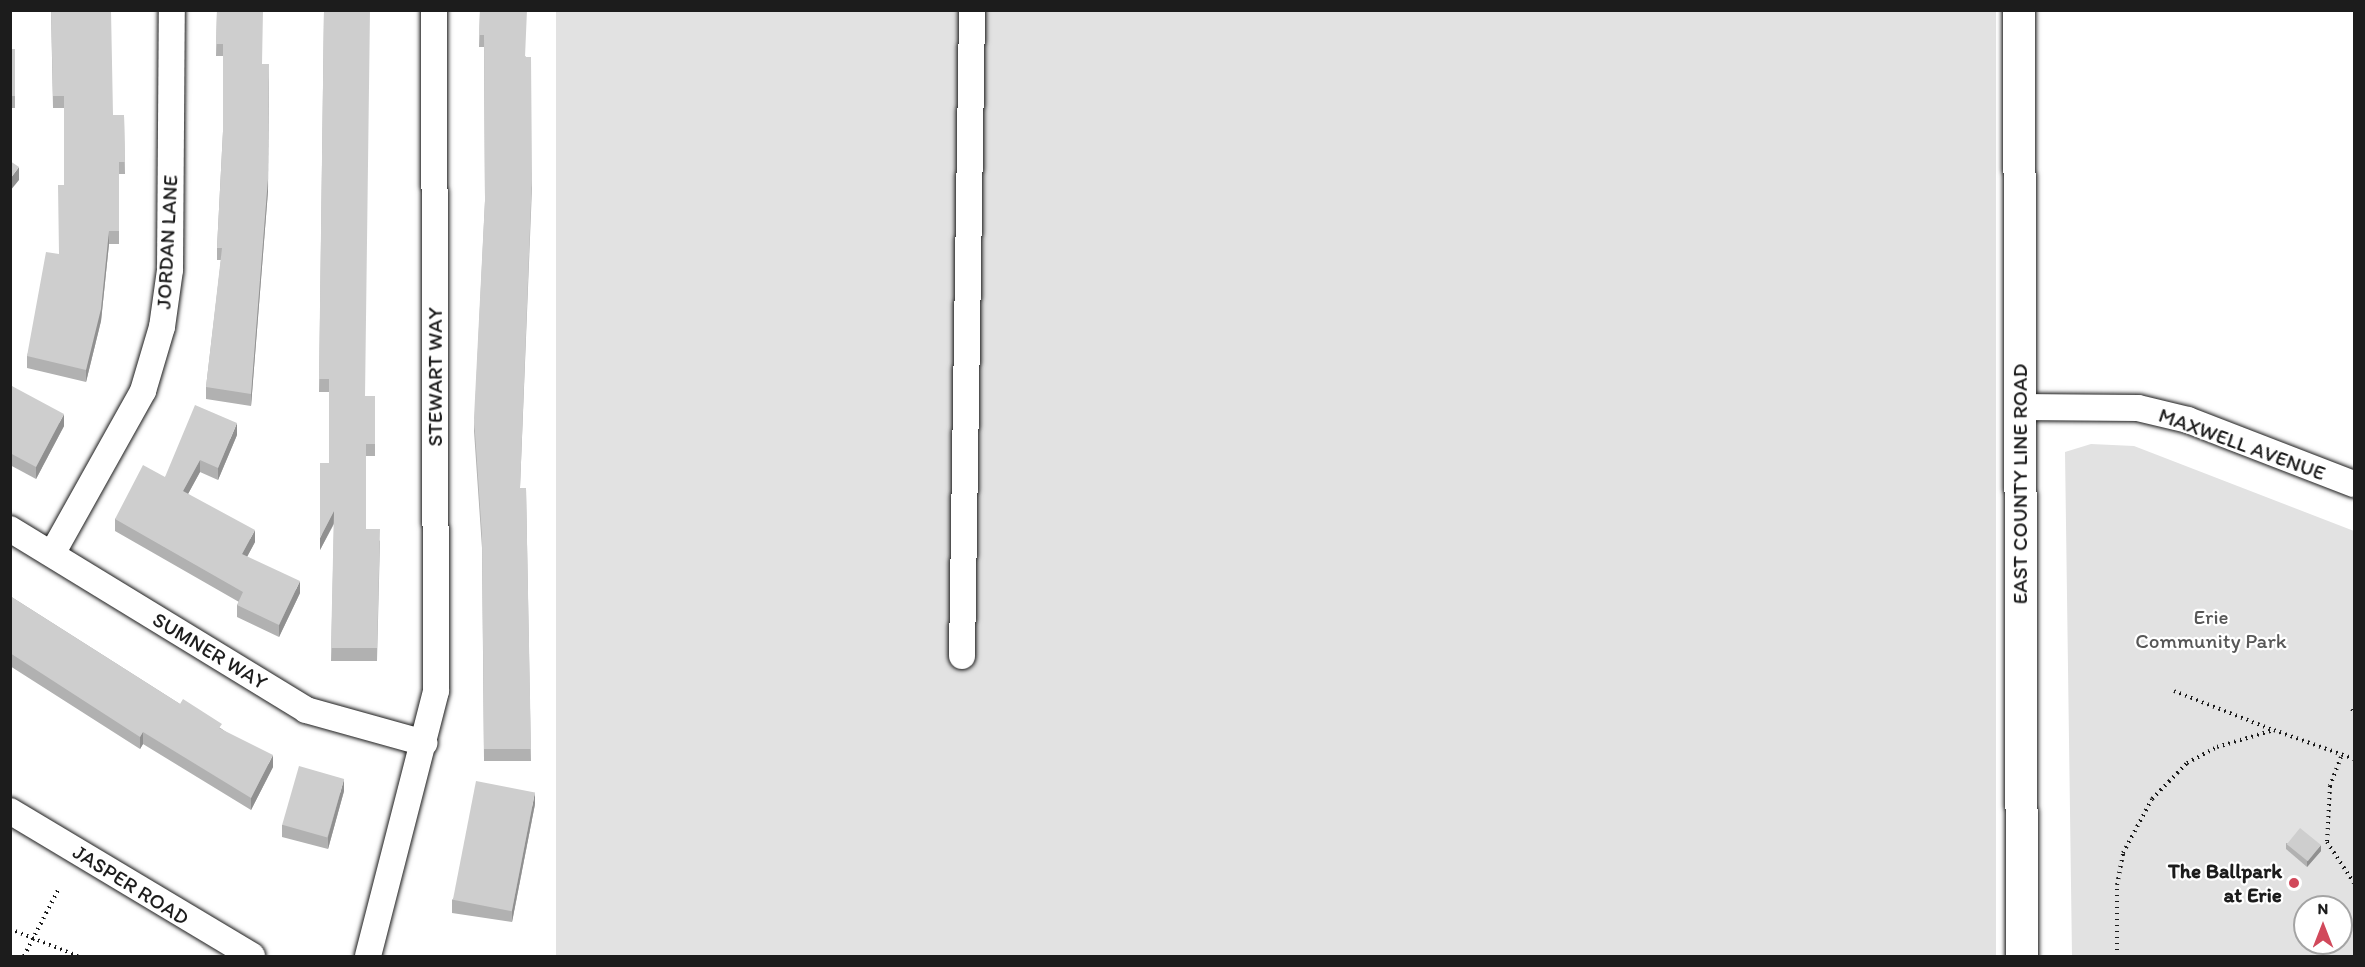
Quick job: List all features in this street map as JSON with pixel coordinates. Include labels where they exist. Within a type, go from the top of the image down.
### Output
[{"type":"main road","name":"EAST COUNTY LINE ROAD","points":[[2019,10],[2022,957]]},
{"type":"street","name":"JORDAN LANE","points":[[51,554],[143,391],[162,327],[170,270],[172,10]]},
{"type":"street","name":"STEWART WAY","points":[[368,957],[436,691],[434,10]]},
{"type":"street","points":[[962,656],[972,10]]},
{"type":"street","name":"MAXWELL AVENUE","points":[[2020,407],[2148,410],[2188,420],[2355,484]]},
{"type":"street","name":"SUMNER WAY","points":[[10,530],[306,710],[423,743]]},
{"type":"street","name":"JASPER ROAD","points":[[10,811],[252,957]]},
{"type":"path","points":[[2174,691],[2341,757],[2355,759]]},
{"type":"path","points":[[2117,957],[2117,885],[2123,853],[2152,799],[2187,764],[2217,747],[2274,730]]},
{"type":"path","points":[[2341,757],[2330,786],[2327,842],[2355,883]]},
{"type":"path","points":[[24,957],[58,890]]},
{"type":"path","points":[[10,929],[78,957]]},
{"type":"green space","points":[[556,11],[1996,11],[1996,956],[556,956]]},
{"type":"green space","name":"Erie Community Park","points":[[2091,444],[2134,446],[2354,531],[2354,956],[2072,956],[2065,452]]},
{"type":"building","points":[[51,10],[111,10],[113,115],[124,115],[125,162],[119,162],[119,231],[109,231],[101,309],[86,370],[27,356],[46,252],[59,254],[58,185],[64,185],[64,96],[53,96]]},
{"type":"building","points":[[217,10],[263,10],[262,64],[269,64],[268,179],[251,394],[206,387],[222,248],[217,248],[223,131],[223,44],[216,44]]},
{"type":"building","points":[[324,10],[370,10],[365,396],[375,396],[375,444],[366,444],[366,529],[380,529],[377,648],[331,648],[334,511],[320,538],[320,463],[329,463],[329,379],[319,379]]},
{"type":"building","points":[[480,10],[527,10],[525,57],[531,57],[532,176],[520,488],[526,488],[531,749],[484,749],[482,536],[474,418],[485,200],[484,35],[479,35]]},
{"type":"building","points":[[10,49],[15,49],[15,96],[10,96]]},
{"type":"building","points":[[10,161],[19,167],[10,179]]},
{"type":"building","points":[[10,385],[64,414],[36,467],[10,453]]},
{"type":"building","points":[[195,405],[237,423],[218,468],[200,460],[183,491],[255,530],[242,554],[300,581],[279,625],[237,605],[243,592],[115,519],[143,465],[165,477]]},
{"type":"building","points":[[10,596],[180,704],[183,699],[222,724],[219,728],[273,755],[251,798],[143,732],[140,737],[10,653]]},
{"type":"building","points":[[299,766],[344,779],[327,838],[282,825]]},
{"type":"building","points":[[476,781],[535,792],[512,911],[453,900]]},
{"type":"building","points":[[2300,828],[2321,845],[2308,861],[2287,844]]},
{"type":"place","name":"The Ballpark at Erie","points":[[2294,883]]}]
